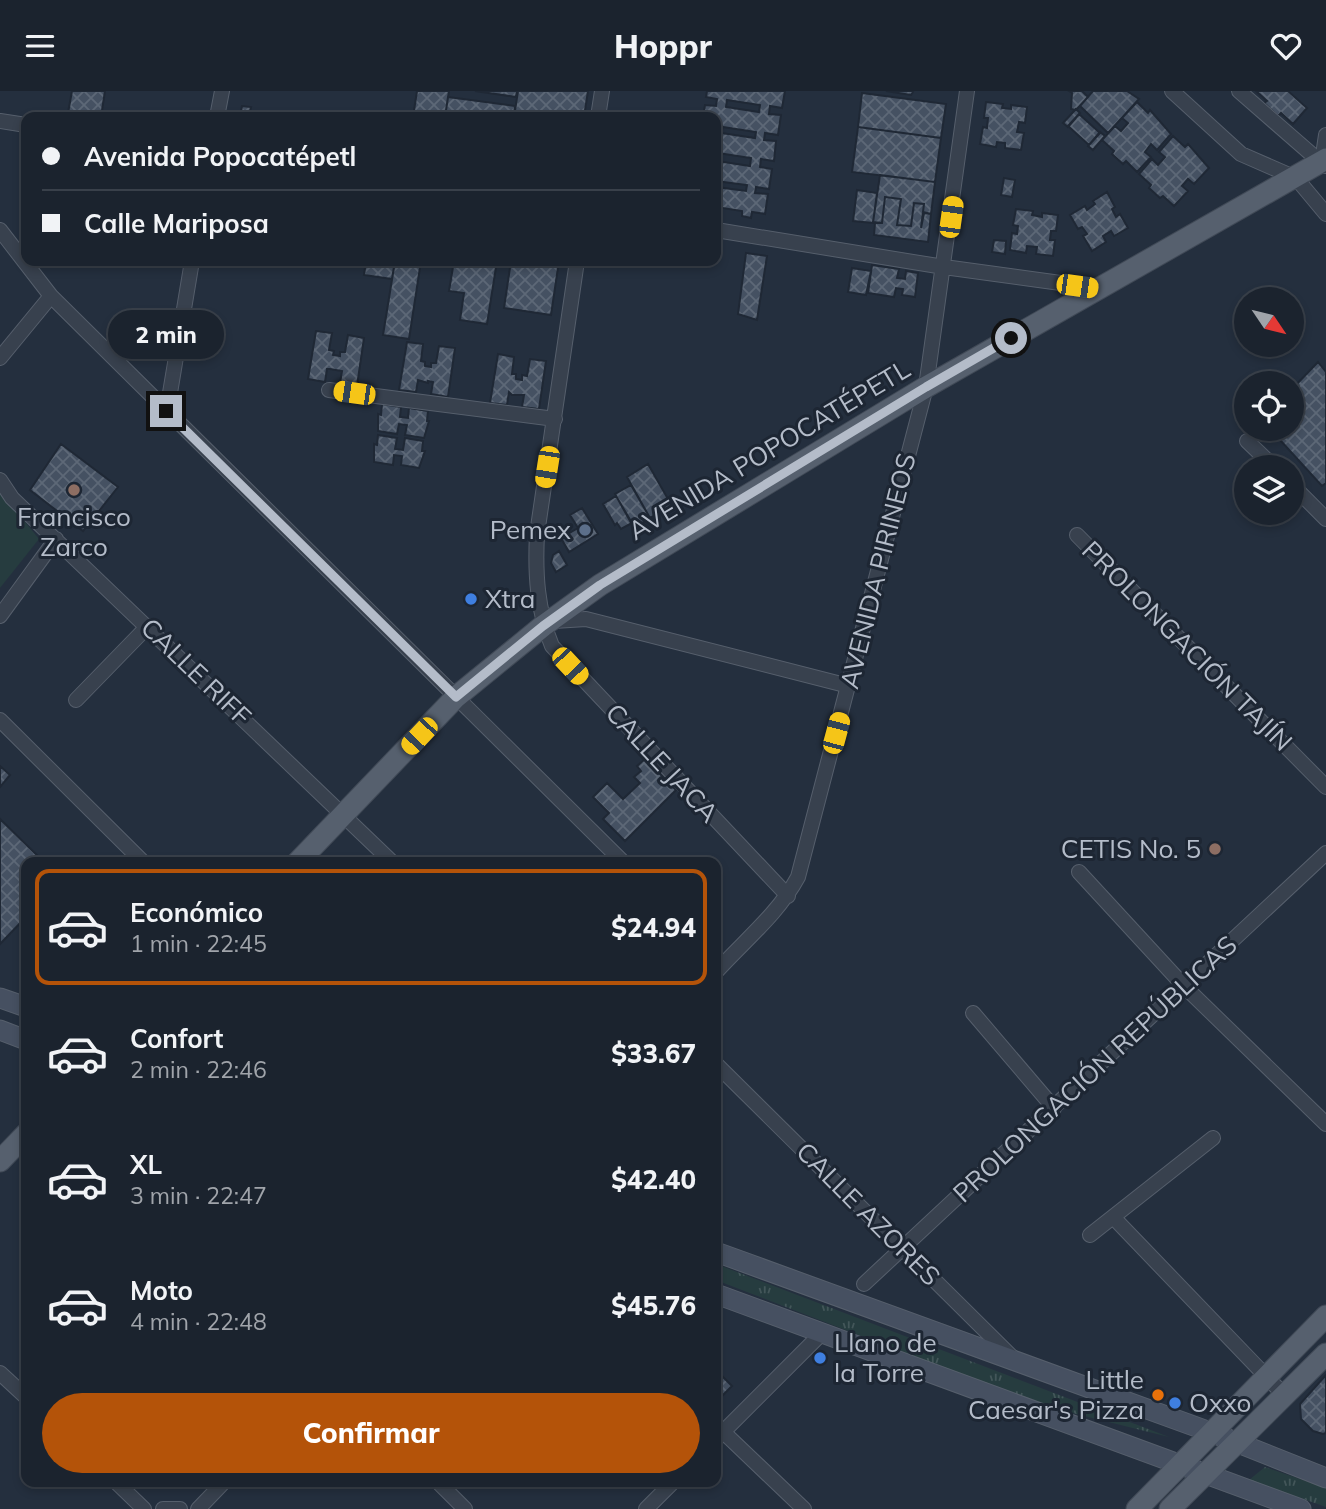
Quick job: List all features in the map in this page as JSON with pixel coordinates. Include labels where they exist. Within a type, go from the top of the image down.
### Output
[{"type":"main road","name":"AVENIDA POPOCATÉPETL","points":[[303,857],[456,697],[543,626],[600,585],[926,387],[1097,288],[1325,163]]},
{"type":"main road","points":[[0,998],[21,1005]]},
{"type":"main road","points":[[0,1022],[21,1029]]},
{"type":"main road","points":[[0,1030],[21,1038]]},
{"type":"main road","points":[[0,1161],[21,1139]]},
{"type":"main road","points":[[721,1254],[1213,1433],[1326,1478]]},
{"type":"main road","points":[[721,1296],[1301,1509]]},
{"type":"main road","points":[[1137,1509],[1326,1316]]},
{"type":"main road","points":[[1170,1509],[1326,1354]]},
{"type":"street","points":[[218,112],[222,91]]},
{"type":"street","points":[[599,112],[602,91]]},
{"type":"street","name":"AVENIDA PIRINEOS","points":[[721,960],[788,896],[799,877],[926,387],[968,91]]},
{"type":"street","points":[[1172,91],[1241,154],[1296,178],[1326,214]]},
{"type":"street","points":[[1239,91],[1325,163]]},
{"type":"street","points":[[0,121],[21,124]]},
{"type":"street","points":[[1325,163],[1326,135]]},
{"type":"street","points":[[0,230],[21,257]]},
{"type":"street","points":[[721,231],[944,267],[1097,288]]},
{"type":"street","points":[[28,266],[51,296],[618,857]]},
{"type":"street","points":[[166,411],[191,266]]},
{"type":"street","points":[[576,266],[537,543],[538,590],[543,626],[565,619],[586,619],[849,686]]},
{"type":"street","points":[[0,358],[51,296]]},
{"type":"street","points":[[329,390],[555,419]]},
{"type":"street","points":[[1247,441],[1262,455]]},
{"type":"street","name":"CALLE RIFF","points":[[0,479],[12,498],[387,857]]},
{"type":"street","points":[[1304,497],[1326,519]]},
{"type":"street","name":"PROLONGACIÓN TAJÍN","points":[[1077,535],[1326,787]]},
{"type":"street","points":[[0,616],[56,539]]},
{"type":"street","points":[[76,700],[148,626]]},
{"type":"street","name":"CALLE JACA","points":[[543,626],[552,646],[788,896]]},
{"type":"street","points":[[0,720],[138,857]]},
{"type":"street","name":"PROLONGACIÓN REPÚBLICAS","points":[[864,1284],[1326,853]]},
{"type":"street","points":[[1079,872],[1184,986],[1326,1124]]},
{"type":"street","points":[[973,1013],[1054,1108]]},
{"type":"street","name":"CALLE AZORES","points":[[721,1069],[1019,1364]]},
{"type":"street","points":[[1090,1235],[1213,1138]]},
{"type":"street","points":[[1113,1217],[1285,1396]]},
{"type":"street","points":[[721,1429],[821,1334]]},
{"type":"street","points":[[0,1373],[21,1392]]},
{"type":"street","points":[[721,1435],[804,1509]]},
{"type":"street","points":[[121,1487],[144,1509]]},
{"type":"street","points":[[198,1509],[219,1487]]},
{"type":"street","points":[[443,1487],[465,1509]]},
{"type":"street","points":[[646,1509],[668,1487]]},
{"type":"street","points":[[163,1509],[180,1509]]},
{"type":"green space","points":[[0,491],[39,539],[0,588]]},
{"type":"green space","points":[[721,1266],[1169,1437],[1040,1405],[721,1282]]},
{"type":"green space","points":[[1265,1467],[1326,1488],[1326,1507],[1249,1480]]},
{"type":"building","points":[[72,91],[105,91],[102,112],[68,112]]},
{"type":"building","points":[[417,91],[449,91],[446,112],[414,112]]},
{"type":"building","points":[[475,91],[517,91],[516,97]]},
{"type":"building","points":[[518,91],[588,91],[585,112],[515,112]]},
{"type":"building","points":[[707,91],[785,91],[782,108],[770,106],[769,114],[781,115],[778,135],[765,133],[764,140],[776,141],[774,161],[761,159],[760,167],[772,169],[769,189],[756,187],[755,193],[768,194],[765,214],[752,212],[751,218],[742,216],[742,211],[721,208],[721,188],[746,191],[747,185],[721,182],[721,162],[750,166],[751,158],[721,153],[721,133],[721,112],[704,112],[705,105],[716,106],[717,99],[706,97]],"holes":[[[727,100],[760,105],[759,112],[726,107]],[[723,127],[756,132],[755,138],[721,133]]]},
{"type":"building","points":[[886,91],[912,91],[913,92],[911,95]]},
{"type":"building","points":[[1069,91],[1082,91],[1088,97],[1076,110],[1071,109],[1072,93]]},
{"type":"building","points":[[1093,91],[1127,91],[1139,99],[1108,133],[1080,106]]},
{"type":"building","points":[[1256,91],[1288,91],[1307,108],[1293,124],[1281,113],[1278,116]]},
{"type":"building","points":[[862,93],[946,104],[941,138],[858,127]]},
{"type":"building","points":[[448,97],[515,106],[514,112],[446,112]]},
{"type":"building","points":[[986,102],[1003,104],[1002,108],[1011,109],[1011,105],[1027,107],[1025,123],[1019,122],[1017,132],[1024,133],[1021,150],[1005,148],[1005,143],[997,142],[996,147],[980,144],[983,127],[987,128],[988,118],[984,118]]},
{"type":"building","points":[[1137,102],[1148,113],[1150,110],[1171,134],[1157,150],[1151,144],[1145,152],[1151,157],[1137,172],[1126,161],[1123,164],[1112,154],[1114,151],[1102,140],[1115,126],[1121,131],[1128,123],[1122,118]]},
{"type":"building","points":[[242,106],[251,107],[250,112],[241,112]]},
{"type":"building","points":[[1076,109],[1080,113],[1068,127],[1063,123]]},
{"type":"building","points":[[1079,114],[1100,133],[1089,145],[1068,126]]},
{"type":"building","points":[[858,127],[941,138],[935,182],[852,172]]},
{"type":"building","points":[[1100,132],[1105,136],[1093,150],[1088,146]]},
{"type":"building","points":[[1173,136],[1185,147],[1188,144],[1209,168],[1194,184],[1188,179],[1182,186],[1188,191],[1174,206],[1149,188],[1151,185],[1139,174],[1152,159],[1158,165],[1165,157],[1159,152]]},
{"type":"building","points":[[880,175],[935,182],[931,214],[923,212],[924,204],[914,203],[911,226],[897,225],[901,199],[885,197],[882,223],[873,222]]},
{"type":"building","points":[[1004,178],[1015,180],[1012,197],[1001,195]]},
{"type":"building","points":[[857,190],[877,193],[873,223],[853,221]]},
{"type":"building","points":[[1107,192],[1115,207],[1112,209],[1116,217],[1120,214],[1128,228],[1114,236],[1111,231],[1103,236],[1106,242],[1092,251],[1083,236],[1087,234],[1082,227],[1078,229],[1070,215],[1085,206],[1087,210],[1095,204],[1093,201]]},
{"type":"building","points":[[885,197],[901,199],[897,225],[911,226],[914,203],[924,204],[921,228],[924,213],[931,214],[928,242],[874,235],[875,223],[882,223]]},
{"type":"building","points":[[1016,209],[1033,211],[1032,215],[1042,217],[1042,213],[1058,215],[1056,231],[1051,231],[1050,240],[1055,240],[1053,256],[1036,254],[1037,247],[1027,246],[1026,253],[1010,250],[1012,233],[1017,234],[1018,226],[1013,225]]},
{"type":"building","points":[[994,240],[1006,241],[1005,254],[992,252]]},
{"type":"building","points":[[746,253],[767,256],[757,320],[738,314]]},
{"type":"building","points":[[872,265],[899,269],[897,278],[905,279],[906,271],[918,273],[915,297],[902,295],[903,289],[896,288],[894,297],[868,293]]},
{"type":"building","points":[[365,266],[394,266],[392,279],[364,275]]},
{"type":"building","points":[[394,266],[420,266],[409,339],[383,335]]},
{"type":"building","points":[[453,266],[496,266],[487,324],[460,320],[464,293],[449,291]]},
{"type":"building","points":[[510,266],[558,266],[551,315],[504,308]]},
{"type":"building","points":[[852,268],[871,271],[866,295],[848,292]]},
{"type":"building","points":[[316,331],[332,333],[329,350],[334,351],[333,355],[340,356],[340,352],[345,352],[348,335],[364,338],[357,386],[340,383],[342,371],[330,369],[327,369],[325,382],[308,379]]},
{"type":"building","points":[[407,342],[423,344],[421,361],[425,362],[425,366],[431,367],[431,363],[436,363],[439,346],[455,348],[448,397],[431,394],[433,382],[428,381],[418,380],[416,392],[399,390]]},
{"type":"building","points":[[498,354],[514,357],[512,374],[516,374],[516,379],[522,380],[522,375],[527,376],[530,359],[546,361],[539,409],[522,407],[524,395],[512,395],[509,392],[507,405],[490,403]]},
{"type":"building","points":[[1318,362],[1326,372],[1326,483],[1322,486],[1304,466],[1304,455],[1294,455],[1281,441],[1304,441],[1304,377]]},
{"type":"building","points":[[382,404],[401,407],[400,417],[408,418],[409,408],[428,411],[429,421],[424,438],[405,435],[407,425],[399,424],[397,434],[378,431],[378,414],[381,415]]},
{"type":"building","points":[[378,435],[397,438],[395,449],[403,450],[405,438],[423,441],[422,451],[425,451],[419,468],[401,465],[402,456],[394,455],[393,465],[374,462],[374,444],[377,445]]},
{"type":"building","points":[[61,444],[118,487],[83,531],[30,490]]},
{"type":"building","points":[[648,464],[672,506],[650,518],[627,477]]},
{"type":"building","points":[[631,485],[650,518],[634,528],[615,494]]},
{"type":"building","points":[[616,496],[632,523],[621,529],[617,523],[615,525],[603,504]]},
{"type":"building","name":"Pemex","points":[[582,508],[598,534],[569,552],[561,538],[578,528],[570,515]]},
{"type":"building","points":[[559,551],[567,565],[556,572],[551,563],[553,555]]},
{"type":"building","points":[[645,759],[676,790],[625,841],[603,819],[609,813],[593,797],[607,783],[623,799],[640,783],[634,777],[641,771],[637,766]]},
{"type":"building","points":[[0,766],[10,775],[0,787]]},
{"type":"building","points":[[0,819],[39,857],[21,857],[21,922],[0,944]]},
{"type":"building","points":[[721,1375],[732,1386],[721,1397]]},
{"type":"building","points":[[1326,1375],[1326,1433],[1323,1434],[1313,1431],[1301,1419],[1300,1404]]},
{"type":"place","name":"Francisco Zarco","points":[[74,490]]},
{"type":"place","name":"Pemex","points":[[585,530]]},
{"type":"place","name":"Xtra","points":[[471,599]]},
{"type":"place","name":"CETIS No. 5","points":[[1215,849]]},
{"type":"place","name":"Llano de la Torre","points":[[820,1358]]},
{"type":"place","name":"Little Caesar's Pizza","points":[[1158,1395]]},
{"type":"place","name":"Oxxo","points":[[1175,1403]]},
{"type":"route","points":[[166,411],[456,697],[543,626],[600,585],[1011,338]]}]
